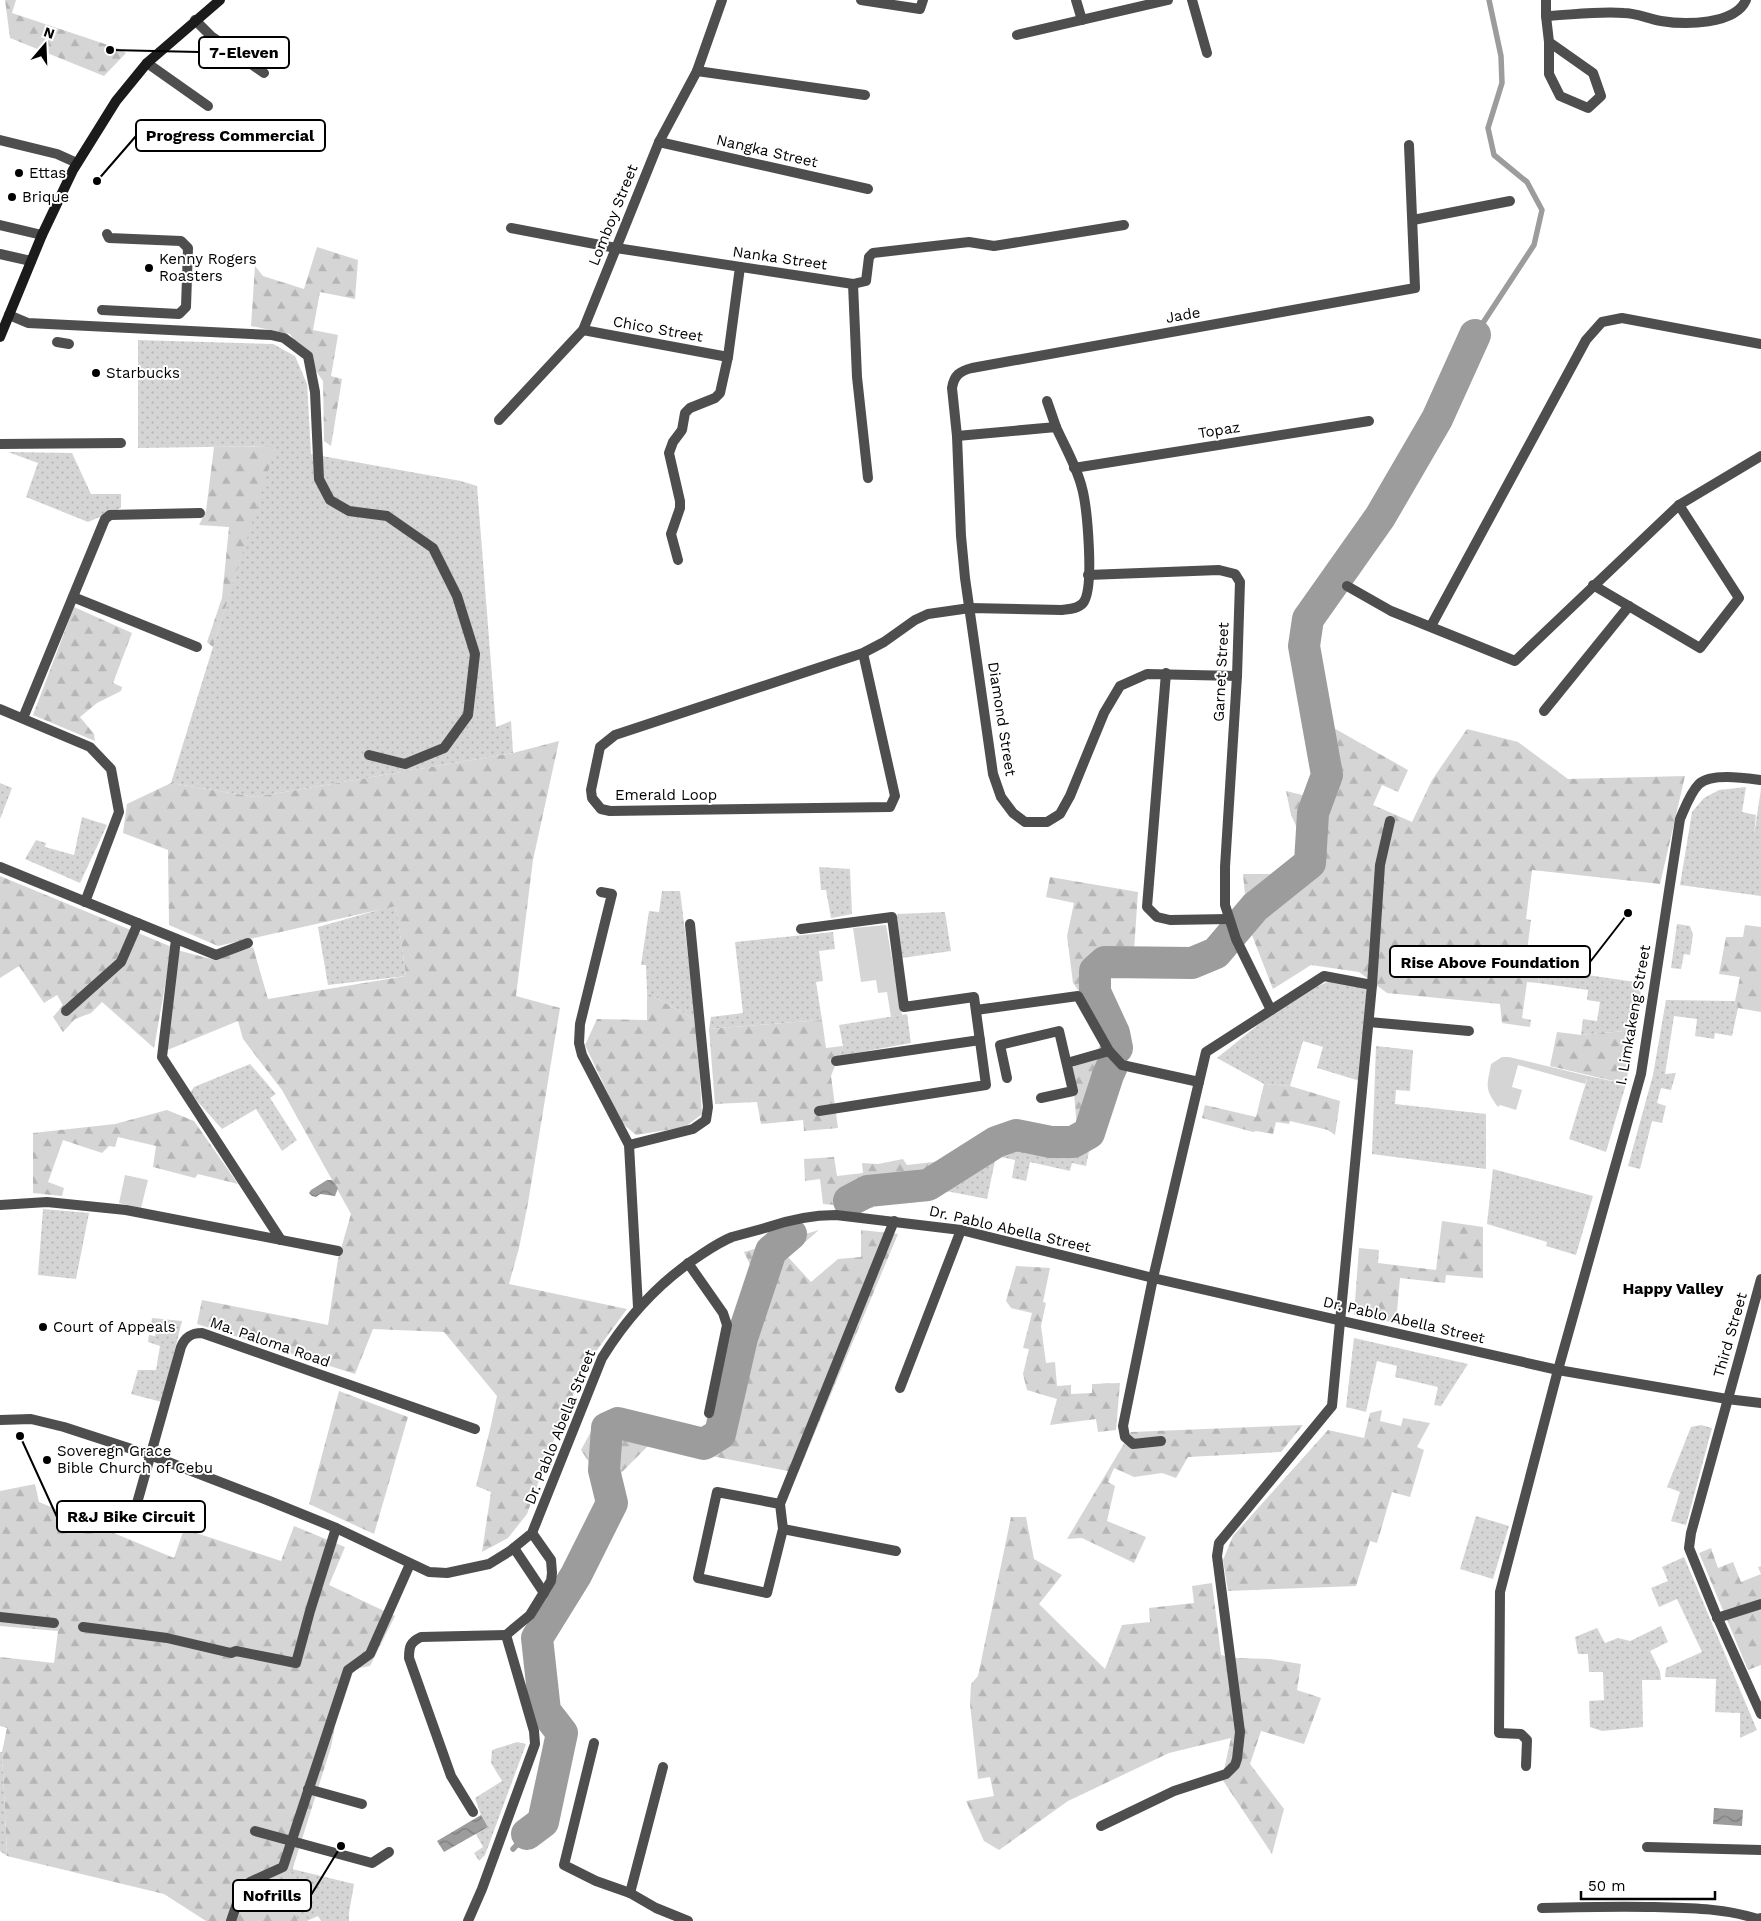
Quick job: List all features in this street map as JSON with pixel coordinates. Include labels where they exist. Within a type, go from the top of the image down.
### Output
[{"type":"main road","points":[[0,337],[42,235],[77,163],[116,101],[147,63],[220,0]]},
{"type":"street","name":"Lomboy Street","points":[[499,420],[583,330],[659,142],[697,71],[722,0]]},
{"type":"street","points":[[861,0],[922,4]]},
{"type":"street","points":[[1076,0],[1082,20]]},
{"type":"street","points":[[1017,36],[1168,0]]},
{"type":"street","points":[[1192,0],[1207,53]]},
{"type":"street","points":[[1546,0],[1549,74],[1560,96],[1588,108],[1601,96],[1593,72],[1549,42]]},
{"type":"street","points":[[1546,16],[1624,13],[1662,22],[1693,23],[1724,19],[1743,8],[1746,0]]},
{"type":"street","points":[[195,20],[210,36],[264,73]]},
{"type":"street","points":[[147,63],[208,106]]},
{"type":"street","points":[[697,71],[865,95]]},
{"type":"street","points":[[0,140],[57,154],[77,163]]},
{"type":"street","name":"Nangka Street","points":[[659,142],[868,189]]},
{"type":"street","points":[[1410,145],[1412,220],[1510,201]]},
{"type":"street","name":"Jade","points":[[957,374],[972,368],[1415,288],[1412,220]]},
{"type":"street","points":[[0,225],[42,235]]},
{"type":"street","points":[[868,478],[857,377],[853,284],[866,281],[869,257],[873,253],[969,242],[994,246],[1124,225]]},
{"type":"street","name":"Nanka Street","points":[[511,228],[616,248],[853,284]]},
{"type":"street","points":[[102,310],[179,314],[186,307],[188,248],[181,241],[109,238],[107,234]]},
{"type":"street","points":[[0,254],[31,261]]},
{"type":"street","points":[[678,560],[671,534],[680,508],[680,501],[669,453],[672,442],[682,430],[686,413],[690,408],[715,398],[720,393],[728,357],[740,268]]},
{"type":"street","points":[[8,315],[28,323],[271,335],[284,338],[308,356],[315,392],[319,479],[330,500],[349,511],[387,516],[433,548],[457,596],[475,654],[468,715],[444,748],[405,764],[369,755]]},
{"type":"street","points":[[1431,626],[1586,340],[1602,322],[1622,318],[1761,344]]},
{"type":"street","name":"Chico Street","points":[[583,330],[728,357]]},
{"type":"street","points":[[57,342],[69,344]]},
{"type":"street","name":"Diamond Street","points":[[957,374],[952,388],[957,436],[961,536],[970,608],[993,774],[1002,797],[1013,813],[1025,822],[1047,822],[1060,814],[1070,796],[1104,713],[1120,686],[1147,674],[1237,676]]},
{"type":"street","name":"Emerald Loop","points":[[863,653],[895,796],[890,807],[610,811],[601,809],[592,798],[591,790],[600,747],[615,734],[863,653],[884,642],[915,620],[928,614],[970,608],[1062,610],[1072,609],[1082,604],[1087,597],[1088,575],[1086,512],[1082,487],[1047,401]]},
{"type":"street","name":"Topaz","points":[[1074,468],[1369,420]]},
{"type":"street","points":[[957,436],[1056,427]]},
{"type":"street","points":[[0,444],[121,443]]},
{"type":"street","points":[[1347,586],[1391,611],[1515,661],[1679,505],[1761,456]]},
{"type":"street","points":[[1594,585],[1700,648],[1739,598],[1679,505]]},
{"type":"street","points":[[23,718],[105,519],[110,515],[200,513]]},
{"type":"street","name":"Garnet Street","points":[[1088,575],[1219,570],[1235,574],[1240,582],[1237,676],[1224,889],[1225,905],[1236,939],[1271,1010]]},
{"type":"street","points":[[73,597],[197,647]]},
{"type":"street","points":[[1544,711],[1629,606]]},
{"type":"street","points":[[1166,673],[1147,907],[1157,917],[1170,920],[1230,923]]},
{"type":"street","points":[[0,710],[90,747],[111,769],[119,812],[85,902]]},
{"type":"street","name":"I. Limkakeng Street","points":[[1526,1766],[1527,1740],[1522,1734],[1499,1733],[1500,1592],[1558,1370],[1641,1074],[1680,820],[1689,799],[1700,783],[1722,776],[1761,780]]},
{"type":"street","points":[[1101,1826],[1174,1791],[1226,1774],[1235,1765],[1238,1758],[1240,1732],[1217,1556],[1219,1543],[1332,1406],[1342,1322],[1369,1022],[1380,864],[1390,821]]},
{"type":"street","points":[[0,867],[216,955],[248,943]]},
{"type":"street","points":[[602,892],[612,894],[580,1024],[579,1042],[582,1055],[629,1145],[638,1307]]},
{"type":"street","points":[[801,929],[892,917],[904,1007],[974,996],[986,1085],[819,1112]]},
{"type":"street","points":[[66,1011],[122,962],[138,923]]},
{"type":"street","points":[[629,1145],[693,1129],[706,1120],[708,1107],[690,924]]},
{"type":"street","points":[[176,939],[162,1057],[281,1240]]},
{"type":"street","points":[[1161,1441],[1133,1444],[1125,1437],[1123,1426],[1153,1278],[1206,1052],[1324,976],[1372,985]]},
{"type":"street","points":[[976,1010],[1078,996],[1109,1051],[1122,1065],[1199,1082]]},
{"type":"street","points":[[1369,1022],[1469,1031]]},
{"type":"street","points":[[1007,1078],[1000,1045],[1059,1031],[1073,1091],[1041,1098]]},
{"type":"street","points":[[836,1061],[980,1040]]},
{"type":"street","points":[[1067,1063],[1109,1051]]},
{"type":"street","points":[[0,1205],[46,1202],[126,1210],[338,1251]]},
{"type":"street","name":"Dr. Pablo Abella Street","points":[[0,1420],[32,1419],[64,1427],[150,1455],[267,1500],[336,1528],[429,1572],[465,1571],[489,1564],[514,1548],[532,1533],[602,1358],[638,1307],[688,1263],[730,1238],[787,1221],[820,1215],[894,1221],[961,1230],[1153,1278],[1558,1370],[1728,1400],[1761,1404]]},
{"type":"street","points":[[780,1504],[717,1492],[698,1578],[767,1593],[783,1529],[780,1504],[894,1221]]},
{"type":"street","points":[[900,1388],[961,1230]]},
{"type":"street","points":[[688,1263],[723,1313],[727,1325],[709,1413]]},
{"type":"street","name":"Third Street","points":[[1761,1279],[1691,1534],[1689,1548],[1761,1714]]},
{"type":"street","name":"Ma. Paloma Road","points":[[130,1528],[184,1340],[196,1333],[212,1336],[475,1429]]},
{"type":"street","points":[[83,1627],[167,1638],[231,1653],[236,1651],[296,1663],[336,1528]]},
{"type":"street","points":[[783,1529],[896,1551]]},
{"type":"street","points":[[473,1812],[451,1776],[410,1658],[409,1648],[413,1641],[421,1637],[506,1635],[530,1615],[551,1581],[552,1573],[551,1560],[532,1533]]},
{"type":"street","points":[[514,1548],[544,1593]]},
{"type":"street","points":[[231,1921],[241,1892],[250,1882],[283,1867],[348,1670],[370,1654],[410,1564]]},
{"type":"street","points":[[1718,1618],[1761,1604]]},
{"type":"street","points":[[0,1617],[54,1624]]},
{"type":"street","points":[[468,1921],[482,1889],[535,1744],[534,1731],[506,1635]]},
{"type":"street","points":[[594,1742],[564,1865],[596,1880],[630,1892],[656,1908],[688,1921]]},
{"type":"street","points":[[630,1892],[663,1767]]},
{"type":"street","points":[[308,1790],[362,1804]]},
{"type":"street","points":[[255,1831],[372,1863],[389,1852]]},
{"type":"street","points":[[1647,1847],[1761,1850]]},
{"type":"street","points":[[1542,1908],[1606,1906],[1707,1908],[1757,1919]]},
{"type":"green space","points":[[5,0],[16,0],[12,13],[120,49],[126,53],[104,76],[10,38]]},
{"type":"green space","points":[[317,247],[358,260],[355,299],[320,292],[313,330],[338,335],[331,376],[342,379],[331,446],[324,441],[323,381],[290,334],[251,326],[255,266],[263,276],[304,289]]},
{"type":"green space","points":[[138,340],[273,344],[295,356],[307,384],[311,454],[461,481],[477,486],[496,727],[511,721],[513,753],[255,797],[171,783],[275,446],[138,448]]},
{"type":"green space","points":[[276,446],[213,647],[207,642],[222,598],[229,527],[199,525],[206,511],[214,447]]},
{"type":"green space","points":[[8,452],[72,453],[91,494],[121,494],[121,508],[88,522],[26,497],[38,463]]},
{"type":"green space","points":[[74,607],[132,633],[113,683],[122,687],[121,691],[97,703],[80,717],[94,734],[95,741],[33,715]]},
{"type":"green space","points":[[1323,722],[1408,770],[1398,792],[1382,785],[1373,805],[1412,822],[1432,780],[1467,729],[1518,742],[1568,779],[1685,776],[1660,884],[1532,870],[1526,919],[1531,920],[1527,951],[1542,954],[1538,983],[1527,982],[1522,1018],[1531,1020],[1530,1027],[1502,1023],[1500,1004],[1387,993],[1359,972],[1311,965],[1273,989],[1248,925],[1243,874],[1289,874],[1312,861],[1291,815],[1286,791],[1322,800],[1330,781]]},
{"type":"green space","points":[[559,741],[533,860],[516,996],[560,1008],[528,1203],[519,1248],[509,1284],[627,1309],[586,1365],[554,1439],[527,1514],[508,1538],[482,1552],[491,1492],[476,1486],[497,1396],[444,1332],[373,1329],[355,1374],[197,1324],[202,1300],[328,1325],[338,1259],[351,1214],[282,1090],[243,1039],[238,1021],[165,1051],[177,950],[215,960],[253,947],[268,999],[406,976],[396,906],[218,946],[169,925],[168,850],[123,833],[127,804],[171,783],[255,797],[513,753]]},
{"type":"green space","points":[[0,783],[12,788],[0,819]]},
{"type":"green space","points":[[1746,787],[1742,812],[1756,815],[1754,835],[1761,789],[1761,896],[1680,885],[1692,812],[1704,798],[1719,790]]},
{"type":"green space","points":[[82,817],[107,825],[80,883],[25,859],[36,840],[46,843],[45,847],[74,855]]},
{"type":"green space","points":[[819,867],[850,869],[852,914],[831,918],[826,890],[821,890]]},
{"type":"green space","points":[[0,876],[172,947],[154,1048],[102,1002],[91,1013],[75,1019],[63,1032],[53,1017],[63,1005],[57,995],[44,1003],[19,966],[0,978]]},
{"type":"green space","points":[[1050,877],[1138,892],[1133,965],[1107,969],[1107,988],[1130,1043],[1116,1071],[1111,1096],[1104,1095],[1090,1146],[1076,1149],[1022,1143],[1005,1144],[926,1199],[876,1192],[873,1208],[823,1204],[820,1179],[805,1181],[804,1159],[834,1157],[837,1176],[863,1173],[862,1163],[878,1164],[903,1159],[907,1165],[960,1159],[992,1138],[1077,1129],[1072,1068],[1098,1049],[1107,1032],[1073,983],[1067,936],[1074,903],[1046,897]]},
{"type":"green space","points":[[662,891],[680,891],[696,1020],[647,993],[646,965],[641,965],[649,911],[659,912]]},
{"type":"green space","points":[[396,905],[406,976],[328,985],[318,927]]},
{"type":"green space","points":[[945,912],[951,951],[902,958],[897,914]]},
{"type":"green space","points":[[1677,924],[1690,926],[1693,935],[1690,955],[1684,954],[1681,969],[1671,968]]},
{"type":"green space","points":[[886,925],[902,1015],[891,1017],[887,992],[878,993],[876,980],[861,982],[853,928]]},
{"type":"green space","points":[[1745,925],[1761,927],[1761,1012],[1738,1008],[1735,1001],[1740,977],[1719,974],[1726,937],[1743,937]]},
{"type":"green space","points":[[833,932],[835,949],[819,951],[823,981],[816,982],[822,1020],[709,1029],[711,1017],[743,1013],[735,942]]},
{"type":"green space","points":[[1540,968],[1642,983],[1635,1030],[1581,1035],[1583,1019],[1597,1021],[1600,1002],[1587,1000],[1588,990],[1538,983]]},
{"type":"green space","points":[[1331,981],[1368,988],[1360,1081],[1317,1068],[1323,1047],[1303,1041],[1290,1086],[1264,1084],[1217,1058],[1287,1004],[1317,986]]},
{"type":"green space","points":[[647,993],[696,1020],[702,1114],[685,1127],[636,1135],[622,1123],[585,1045],[597,1019],[647,1020]]},
{"type":"green space","points":[[1666,1000],[1735,1001],[1738,1008],[1732,1036],[1715,1033],[1714,1039],[1695,1036],[1697,1019],[1674,1016],[1665,1074],[1676,1073],[1671,1090],[1661,1088],[1657,1103],[1666,1106],[1662,1123],[1652,1121],[1640,1169],[1628,1166],[1653,1075]]},
{"type":"green space","points":[[907,1014],[911,1043],[839,1056],[843,1046],[839,1025]]},
{"type":"green space","points":[[822,1020],[826,1048],[843,1046],[831,1076],[838,1128],[804,1131],[803,1120],[761,1124],[757,1102],[715,1104],[709,1029]]},
{"type":"green space","points":[[1635,1030],[1626,1084],[1550,1066],[1557,1032],[1581,1035]]},
{"type":"green space","points":[[1376,1046],[1413,1050],[1410,1091],[1396,1090],[1395,1104],[1486,1114],[1486,1169],[1372,1154]]},
{"type":"green space","points":[[1502,1057],[1509,1057],[1588,1076],[1585,1084],[1518,1065],[1512,1087],[1522,1090],[1516,1110],[1500,1105],[1498,1107],[1490,1096],[1488,1083],[1491,1064]]},
{"type":"green space","points":[[250,1064],[276,1094],[270,1098],[297,1140],[282,1151],[256,1109],[222,1129],[190,1093],[194,1087]]},
{"type":"green space","points":[[1588,1076],[1626,1084],[1606,1152],[1569,1139]]},
{"type":"green space","points":[[1264,1084],[1290,1086],[1340,1101],[1335,1135],[1328,1130],[1290,1121],[1289,1124],[1276,1122],[1273,1134],[1253,1132],[1202,1118],[1205,1105],[1256,1117]]},
{"type":"green space","points":[[167,1110],[194,1121],[238,1184],[198,1174],[195,1178],[153,1167],[156,1146],[118,1137],[115,1147],[109,1146],[102,1153],[63,1140],[48,1182],[64,1188],[62,1196],[33,1193],[33,1133],[115,1124]]},
{"type":"green space","points":[[1022,1143],[1076,1149],[1090,1146],[1086,1166],[1072,1163],[1070,1171],[1030,1162],[1026,1181],[1012,1178],[1015,1160],[996,1156],[987,1199],[941,1190],[1005,1144]]},
{"type":"green space","points":[[1493,1169],[1593,1196],[1576,1255],[1546,1246],[1547,1242],[1487,1224]]},
{"type":"green space","points":[[125,1175],[148,1180],[141,1208],[119,1203]]},
{"type":"green space","points":[[43,1209],[89,1213],[76,1279],[38,1275]]},
{"type":"green space","points":[[1442,1221],[1483,1227],[1483,1278],[1446,1275],[1445,1283],[1400,1278],[1396,1323],[1354,1315],[1359,1248],[1379,1250],[1378,1263],[1436,1270]]},
{"type":"green space","points":[[819,1230],[788,1257],[811,1282],[838,1259],[861,1257],[861,1230],[898,1234],[798,1473],[650,1444],[606,1488],[581,1450],[601,1413],[690,1432],[716,1423],[749,1309],[749,1287],[758,1281],[744,1252]]},
{"type":"green space","points":[[1016,1266],[1050,1268],[1043,1302],[1046,1303],[1041,1326],[1046,1363],[1055,1362],[1057,1386],[1071,1385],[1071,1394],[1092,1393],[1092,1384],[1120,1383],[1116,1430],[1098,1432],[1096,1419],[1050,1425],[1057,1399],[1027,1390],[1023,1374],[1029,1349],[1023,1348],[1032,1313],[1011,1308],[1006,1301]]},
{"type":"green space","points":[[152,1318],[182,1321],[162,1402],[131,1394],[138,1370],[156,1370],[160,1346],[148,1342],[149,1335],[155,1336],[157,1326],[151,1324]]},
{"type":"green space","points":[[1354,1338],[1468,1364],[1441,1406],[1434,1405],[1438,1387],[1395,1377],[1397,1366],[1377,1361],[1366,1412],[1346,1407]]},
{"type":"green space","points":[[339,1391],[408,1417],[374,1534],[309,1504]]},
{"type":"green space","points":[[1382,1410],[1380,1421],[1401,1426],[1403,1418],[1430,1423],[1417,1447],[1424,1450],[1410,1497],[1392,1492],[1377,1543],[1370,1541],[1356,1586],[1228,1591],[1223,1560],[1233,1536],[1328,1430],[1364,1438],[1370,1413]]},
{"type":"green space","points":[[1303,1425],[1281,1452],[1188,1457],[1176,1478],[1162,1473],[1134,1477],[1114,1468],[1108,1482],[1115,1486],[1107,1521],[1146,1537],[1134,1563],[1082,1538],[1067,1539],[1131,1432]]},
{"type":"green space","points":[[1701,1425],[1712,1428],[1686,1525],[1671,1521],[1680,1492],[1667,1487],[1691,1427]]},
{"type":"green space","points":[[35,1484],[39,1502],[174,1558],[184,1529],[281,1561],[294,1526],[345,1547],[329,1585],[395,1616],[370,1666],[354,1669],[335,1726],[331,1747],[285,1893],[298,1921],[206,1921],[164,1894],[7,1856],[2,1752],[7,1728],[0,1726],[0,1657],[54,1663],[58,1631],[0,1626],[0,1491]]},
{"type":"green space","points":[[1476,1516],[1509,1526],[1493,1579],[1460,1569]]},
{"type":"green space","points":[[1011,1517],[1026,1517],[1034,1559],[1062,1575],[1039,1604],[1105,1669],[1122,1625],[1150,1622],[1149,1608],[1194,1603],[1192,1586],[1212,1583],[1221,1655],[1237,1658],[1270,1659],[1301,1664],[1297,1690],[1321,1698],[1304,1744],[1261,1731],[1250,1764],[1284,1809],[1272,1854],[1222,1779],[1231,1738],[1169,1753],[1068,1801],[999,1850],[984,1841],[966,1801],[994,1796],[990,1777],[978,1779],[970,1704],[971,1684],[978,1676]]},
{"type":"green space","points":[[1711,1548],[1718,1568],[1733,1562],[1741,1582],[1761,1574],[1761,1665],[1748,1670],[1699,1553]]},
{"type":"green space","points":[[1684,1557],[1757,1730],[1740,1738],[1740,1713],[1715,1712],[1716,1679],[1665,1677],[1666,1668],[1702,1652],[1677,1599],[1659,1607],[1651,1588],[1668,1581],[1662,1567]]},
{"type":"green space","points":[[1661,1626],[1668,1642],[1650,1651],[1660,1671],[1661,1680],[1642,1680],[1643,1727],[1602,1731],[1590,1727],[1589,1701],[1604,1700],[1603,1672],[1589,1672],[1588,1654],[1578,1654],[1575,1637],[1597,1628],[1605,1643],[1618,1638],[1630,1641]]},
{"type":"green space","points":[[517,1742],[526,1744],[485,1855],[479,1861],[474,1853],[483,1847],[476,1834],[488,1827],[475,1798],[502,1781],[491,1763],[492,1750]]},
{"type":"green space","points":[[0,1752],[2,1752],[7,1856],[0,1851]]},
{"type":"green space","points":[[292,1869],[354,1884],[349,1921],[321,1921],[318,1916],[307,1921],[298,1921],[285,1893]]},
{"type":"water","points":[[327,1180],[332,1180],[338,1188],[335,1196],[320,1194],[316,1197],[309,1193],[311,1190]]},
{"type":"water","points":[[1714,1808],[1743,1810],[1742,1826],[1713,1824]]},
{"type":"water","points":[[481,1815],[488,1827],[444,1852],[437,1841]]},
{"type":"waterway","points":[[1475,335],[1534,245],[1542,210],[1527,182],[1494,155],[1488,128],[1502,83],[1501,56],[1489,0]]},
{"type":"waterway","points":[[1117,1048],[1114,1033],[1095,992],[1095,971],[1105,962],[1192,963],[1216,953],[1255,907],[1310,863],[1313,813],[1327,775],[1304,646],[1308,619],[1380,517],[1437,419],[1475,335]]},
{"type":"waterway","points":[[849,1201],[868,1191],[928,1185],[996,1142],[1016,1135],[1051,1142],[1073,1142],[1089,1133],[1112,1066]]},
{"type":"waterway","points":[[527,1834],[543,1822],[562,1733],[545,1711],[537,1638],[576,1575],[612,1503],[604,1470],[607,1428],[618,1423],[704,1444],[720,1434],[742,1338],[771,1251],[791,1234]]},
{"type":"waterway","points":[[513,1849],[527,1834]]},
{"type":"place","name":"7-Eleven","points":[[110,50]]},
{"type":"place","name":"Ettas","points":[[19,173]]},
{"type":"place","name":"Progress Commercial","points":[[97,181]]},
{"type":"place","name":"Brique","points":[[12,197]]},
{"type":"place","name":"Kenny Rogers Roasters","points":[[149,268]]},
{"type":"place","name":"Starbucks","points":[[96,373]]},
{"type":"place","name":"Rise Above Foundation","points":[[1628,913]]},
{"type":"place","name":"Court of Appeals","points":[[43,1327]]},
{"type":"place","name":"R&J Bike Circuit","points":[[20,1436]]},
{"type":"place","name":"Soveregn Grace Bible Church of Cebu","points":[[47,1460]]},
{"type":"place","name":"Nofrills","points":[[341,1846]]},
{"type":"district","name":"Happy Valley","points":[[1673,1288]]}]
